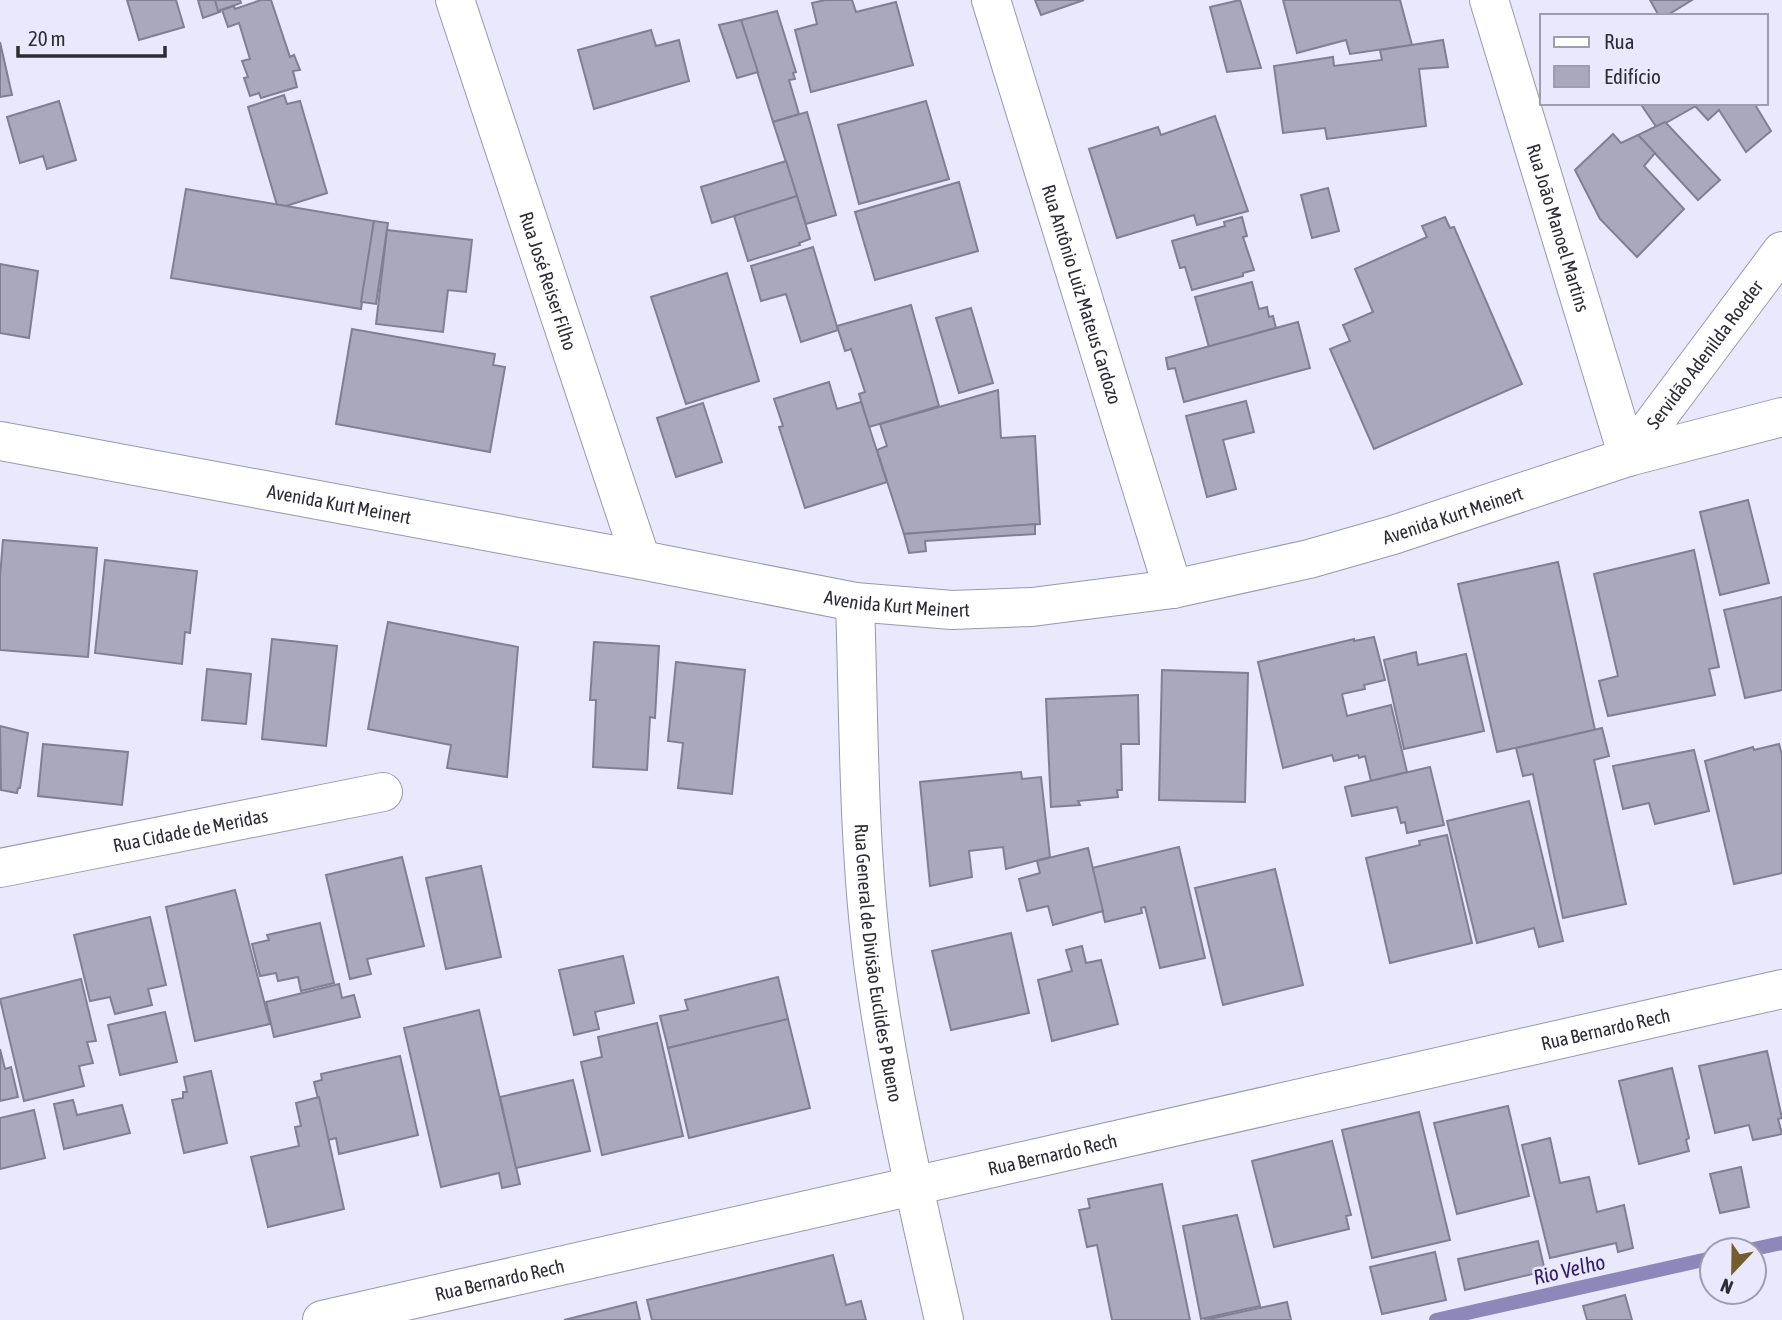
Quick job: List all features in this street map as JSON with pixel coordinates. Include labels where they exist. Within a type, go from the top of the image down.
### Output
[{"type":"main road","name":"Rua José Reiser Filho","points":[[455,0],[641,560]]},
{"type":"main road","name":"Rua Antônio Luiz Mateus Cardozo","points":[[991,0],[1173,589]]},
{"type":"main road","name":"Rua João Manoel Martins","points":[[1489,0],[1628,457]]},
{"type":"main road","name":"Servidão Adenilda Roeder","points":[[1628,457],[1782,251]]},
{"type":"main road","name":"Avenida Kurt Meinert","points":[[0,441],[641,560],[855,603],[953,610],[1032,607],[1173,589],[1309,559],[1393,535],[1628,457],[1782,417]]},
{"type":"main road","name":"Rua General de Divisão Euclides P Bueno","points":[[855,603],[866,878],[873,961],[913,1186],[944,1320]]},
{"type":"main road","name":"Rua Cidade de Meridas","points":[[0,868],[383,792]]},
{"type":"main road","name":"Rua Bernardo Rech","points":[[322,1320],[1782,989]]},
{"type":"building","points":[[127,0],[176,0],[184,27],[139,40]]},
{"type":"building","points":[[198,0],[215,0],[220,12],[203,18]]},
{"type":"building","points":[[215,0],[240,0],[241,3],[218,11]]},
{"type":"building","points":[[261,0],[271,0],[290,57],[294,55],[300,70],[293,71],[297,87],[261,98],[259,93],[250,96],[244,78],[248,77],[242,61],[250,59],[239,23],[228,27],[222,10],[234,6],[235,9]]},
{"type":"building","points":[[852,0],[856,12],[896,2],[913,65],[811,92],[795,30],[817,24],[812,3]]},
{"type":"building","points":[[1035,0],[1084,0],[1041,15]]},
{"type":"building","points":[[1240,0],[1261,68],[1227,72],[1210,7]]},
{"type":"building","points":[[1283,0],[1400,0],[1412,45],[1350,54],[1346,40],[1297,53]]},
{"type":"building","points":[[1650,0],[1692,0],[1669,14],[1658,14]]},
{"type":"building","points":[[777,11],[796,72],[793,73],[795,79],[789,80],[799,114],[773,122],[741,20]]},
{"type":"building","points":[[741,20],[758,72],[737,78],[719,25]]},
{"type":"building","points":[[651,30],[656,46],[679,40],[689,81],[594,109],[578,50]]},
{"type":"building","points":[[1443,40],[1448,67],[1419,69],[1426,126],[1327,139],[1325,128],[1283,133],[1274,66],[1333,57],[1334,66],[1382,60],[1380,50]]},
{"type":"building","points":[[0,42],[12,95],[0,97]]},
{"type":"building","points":[[284,95],[287,104],[300,101],[327,193],[286,206],[277,205],[248,107]]},
{"type":"building","points":[[59,101],[76,160],[47,169],[43,156],[20,163],[7,117]]},
{"type":"building","points":[[926,101],[949,179],[859,204],[838,125]]},
{"type":"building","points":[[1641,105],[1697,105],[1657,128]]},
{"type":"building","points":[[1755,105],[1771,131],[1746,152],[1719,110],[1708,120],[1695,106]]},
{"type":"building","points":[[807,112],[836,215],[806,224],[773,122]]},
{"type":"building","points":[[1215,116],[1248,211],[1197,225],[1194,215],[1117,238],[1089,149],[1158,127],[1161,135]]},
{"type":"building","points":[[1665,122],[1720,180],[1698,200],[1638,135]]},
{"type":"building","points":[[1613,134],[1621,143],[1638,135],[1655,153],[1644,166],[1684,209],[1637,257],[1600,219],[1575,170]]},
{"type":"building","points":[[786,161],[797,196],[712,223],[701,187]]},
{"type":"building","points":[[959,182],[978,251],[875,280],[855,212]]},
{"type":"building","points":[[1328,188],[1339,231],[1312,238],[1301,195]]},
{"type":"building","points":[[186,189],[374,221],[361,309],[171,278]]},
{"type":"building","points":[[797,196],[810,239],[799,243],[800,245],[748,261],[734,216]]},
{"type":"building","points":[[1242,217],[1247,236],[1243,237],[1254,270],[1243,273],[1243,276],[1192,290],[1185,267],[1180,268],[1172,241],[1225,226],[1224,222]]},
{"type":"building","points":[[1445,217],[1450,228],[1454,227],[1522,384],[1374,449],[1330,349],[1350,341],[1343,325],[1373,312],[1355,269],[1427,237],[1422,226]]},
{"type":"building","points":[[374,221],[388,223],[376,304],[361,302]]},
{"type":"building","points":[[387,230],[472,240],[466,292],[448,290],[443,332],[376,324]]},
{"type":"building","points":[[813,247],[838,330],[801,342],[786,294],[761,301],[751,266]]},
{"type":"building","points":[[0,264],[38,271],[29,338],[0,333]]},
{"type":"building","points":[[727,273],[759,381],[686,404],[651,297]]},
{"type":"building","points":[[1252,282],[1259,309],[1267,307],[1269,317],[1273,316],[1276,328],[1209,347],[1195,297]]},
{"type":"building","points":[[911,305],[939,406],[869,427],[859,394],[865,392],[851,349],[845,351],[837,326]]},
{"type":"building","points":[[971,308],[993,383],[959,393],[936,318]]},
{"type":"building","points":[[1298,322],[1310,368],[1184,402],[1175,368],[1168,369],[1166,358]]},
{"type":"building","points":[[352,329],[495,354],[493,365],[505,367],[490,452],[336,424]]},
{"type":"building","points":[[829,382],[837,409],[861,402],[887,482],[805,508],[779,427],[783,426],[774,399]]},
{"type":"building","points":[[998,390],[1001,438],[1035,436],[1040,524],[904,534],[877,450],[887,446],[880,424]]},
{"type":"building","points":[[1246,401],[1254,432],[1223,440],[1236,489],[1207,497],[1186,416]]},
{"type":"building","points":[[703,403],[722,462],[676,477],[657,418]]},
{"type":"building","points":[[1748,500],[1769,583],[1720,595],[1700,512]]},
{"type":"building","points":[[1035,524],[1035,534],[925,541],[926,551],[909,553],[904,534]]},
{"type":"building","points":[[3,540],[97,548],[88,657],[0,650]]},
{"type":"building","points":[[1694,550],[1719,667],[1709,669],[1715,695],[1608,716],[1599,681],[1618,676],[1594,574]]},
{"type":"building","points":[[105,560],[197,571],[190,633],[185,632],[182,664],[95,653]]},
{"type":"building","points":[[1558,562],[1595,730],[1497,752],[1458,584]]},
{"type":"building","points":[[1782,597],[1782,690],[1745,698],[1724,610]]},
{"type":"building","points":[[388,622],[518,647],[507,777],[447,768],[451,745],[368,729]]},
{"type":"building","points":[[1374,637],[1385,680],[1364,685],[1365,689],[1342,694],[1347,716],[1391,705],[1407,772],[1371,781],[1365,756],[1359,758],[1358,755],[1334,761],[1332,755],[1283,768],[1258,662],[1354,639]]},
{"type":"building","points":[[272,639],[337,646],[326,746],[262,739]]},
{"type":"building","points":[[594,642],[659,646],[655,718],[650,717],[647,770],[593,767],[596,700],[590,700]]},
{"type":"building","points":[[1416,652],[1418,665],[1466,654],[1484,731],[1404,749],[1384,660]]},
{"type":"building","points":[[676,662],[745,670],[732,794],[678,788],[683,743],[668,741]]},
{"type":"building","points":[[207,669],[251,674],[246,724],[202,720]]},
{"type":"building","points":[[1162,670],[1248,673],[1245,802],[1159,800]]},
{"type":"building","points":[[1138,695],[1139,744],[1121,744],[1122,790],[1117,790],[1118,797],[1078,801],[1080,805],[1051,807],[1046,699]]},
{"type":"building","points":[[0,726],[28,733],[17,793],[1,790]]},
{"type":"building","points":[[1602,728],[1609,756],[1594,760],[1626,904],[1563,918],[1533,774],[1523,776],[1516,748]]},
{"type":"building","points":[[43,744],[128,752],[122,805],[38,796]]},
{"type":"building","points":[[1779,744],[1782,755],[1782,873],[1734,884],[1705,761],[1753,747],[1754,750]]},
{"type":"building","points":[[1694,750],[1709,811],[1655,824],[1649,803],[1623,809],[1613,766]]},
{"type":"building","points":[[1430,767],[1444,825],[1407,833],[1397,807],[1352,816],[1345,787]]},
{"type":"building","points":[[1021,772],[1022,779],[1041,777],[1050,857],[1006,869],[1003,847],[969,851],[972,877],[930,886],[920,782]]},
{"type":"building","points":[[1529,801],[1563,941],[1539,947],[1534,928],[1477,943],[1447,821]]},
{"type":"building","points":[[1447,835],[1472,943],[1390,963],[1366,858],[1420,845],[1419,841]]},
{"type":"building","points":[[1179,847],[1205,958],[1160,968],[1145,907],[1141,908],[1142,913],[1105,922],[1092,868]]},
{"type":"building","points":[[1088,848],[1103,911],[1053,925],[1048,906],[1027,911],[1019,879],[1040,873],[1037,861]]},
{"type":"building","points":[[402,857],[424,946],[367,959],[371,974],[350,979],[326,875]]},
{"type":"building","points":[[481,866],[501,957],[446,969],[426,878]]},
{"type":"building","points":[[1275,869],[1303,985],[1223,1005],[1195,888]]},
{"type":"building","points":[[235,890],[270,1024],[195,1041],[166,907]]},
{"type":"building","points":[[150,917],[166,985],[148,989],[152,1005],[115,1014],[110,997],[90,1001],[74,935]]},
{"type":"building","points":[[320,923],[334,983],[301,991],[298,977],[278,981],[276,973],[260,976],[252,944],[269,940],[267,935]]},
{"type":"building","points":[[1011,933],[1029,1013],[951,1030],[932,951]]},
{"type":"building","points":[[1082,946],[1086,963],[1101,960],[1118,1024],[1052,1041],[1038,980],[1072,971],[1066,950]]},
{"type":"building","points":[[623,956],[634,1003],[595,1012],[599,1029],[574,1035],[559,970]]},
{"type":"building","points":[[778,977],[788,1019],[668,1048],[660,1016],[688,1010],[685,1000]]},
{"type":"building","points":[[81,979],[96,1041],[87,1042],[93,1063],[79,1066],[84,1086],[24,1101],[0,999]]},
{"type":"building","points":[[339,984],[342,998],[354,995],[360,1017],[274,1037],[266,1002]]},
{"type":"building","points":[[479,1010],[520,1184],[502,1188],[499,1173],[441,1187],[404,1028]]},
{"type":"building","points":[[165,1012],[177,1062],[120,1075],[108,1025]]},
{"type":"building","points":[[788,1019],[810,1108],[689,1138],[668,1048]]},
{"type":"building","points":[[657,1023],[683,1136],[602,1155],[581,1062],[602,1057],[598,1037]]},
{"type":"building","points":[[0,1049],[5,1069],[11,1067],[18,1097],[0,1101]]},
{"type":"building","points":[[1767,1051],[1782,1118],[1778,1119],[1782,1134],[1753,1140],[1749,1125],[1715,1133],[1699,1066]]},
{"type":"building","points":[[400,1056],[418,1135],[339,1154],[336,1138],[328,1140],[314,1082],[322,1080],[321,1074]]},
{"type":"building","points":[[1672,1068],[1689,1138],[1686,1140],[1689,1151],[1639,1164],[1619,1081]]},
{"type":"building","points":[[211,1071],[227,1143],[184,1153],[172,1100],[183,1098],[183,1092],[187,1092],[184,1077]]},
{"type":"building","points":[[573,1080],[590,1151],[516,1168],[500,1097]]},
{"type":"building","points":[[319,1097],[344,1209],[268,1227],[251,1157],[299,1146],[295,1127],[301,1126],[296,1103]]},
{"type":"building","points":[[73,1100],[77,1115],[122,1105],[130,1133],[64,1149],[54,1104]]},
{"type":"building","points":[[1508,1106],[1529,1196],[1457,1214],[1434,1123]]},
{"type":"building","points":[[34,1110],[45,1158],[0,1169],[0,1118]]},
{"type":"building","points":[[1419,1112],[1450,1240],[1372,1258],[1342,1130]]},
{"type":"building","points":[[1550,1138],[1560,1183],[1589,1177],[1597,1212],[1624,1205],[1633,1248],[1618,1252],[1616,1243],[1550,1258],[1522,1145]]},
{"type":"building","points":[[1332,1141],[1351,1215],[1346,1216],[1349,1229],[1274,1247],[1252,1161]]},
{"type":"building","points":[[1741,1167],[1749,1207],[1720,1213],[1710,1174]]},
{"type":"building","points":[[1162,1184],[1190,1320],[1112,1320],[1097,1245],[1087,1247],[1079,1210],[1090,1208],[1088,1199]]},
{"type":"building","points":[[1237,1215],[1260,1306],[1201,1319],[1183,1226]]},
{"type":"building","points":[[1538,1241],[1545,1271],[1465,1290],[1458,1259]]},
{"type":"building","points":[[1435,1252],[1446,1300],[1382,1314],[1370,1267]]},
{"type":"building","points":[[833,1255],[846,1305],[861,1301],[866,1320],[652,1320],[647,1300]]},
{"type":"building","points":[[1625,1295],[1632,1320],[1587,1320],[1583,1306]]},
{"type":"building","points":[[636,1302],[640,1320],[564,1320]]},
{"type":"building","points":[[1287,1302],[1291,1320],[1204,1320]]},
{"type":"waterway","name":"Rio Velho","points":[[1768,1246],[1782,1243]]},
{"type":"waterway","name":"Rio Velho","points":[[1436,1320],[1698,1261]]}]
